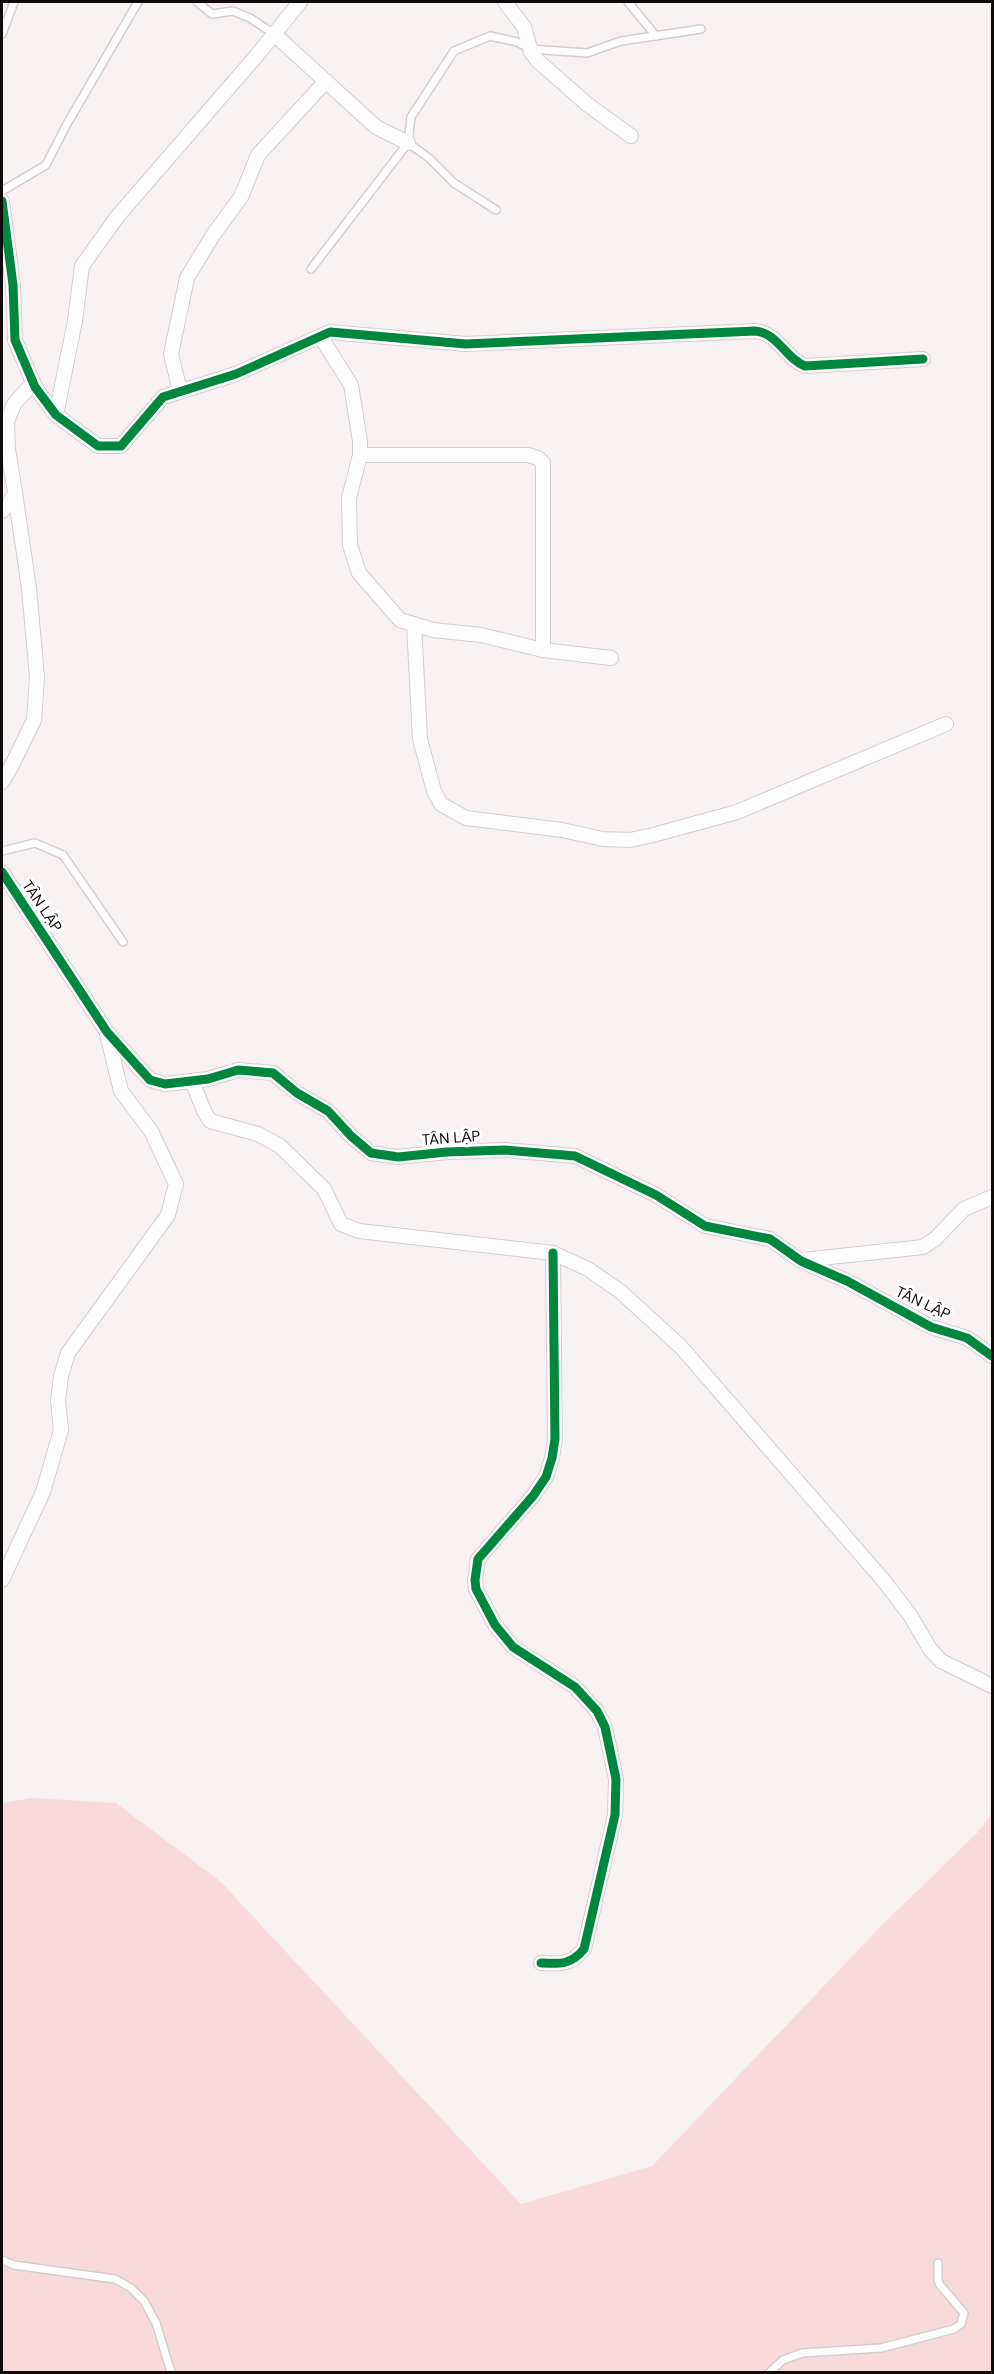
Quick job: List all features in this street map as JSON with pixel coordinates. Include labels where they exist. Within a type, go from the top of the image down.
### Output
[{"type":"street","points":[[56,415],[75,321],[82,266],[117,217],[300,2]]},
{"type":"street","points":[[505,2],[524,27],[530,49],[538,61],[588,105],[632,136]]},
{"type":"street","points":[[274,34],[376,127],[408,143]]},
{"type":"street","points":[[180,391],[171,354],[187,278],[213,235],[241,197],[258,155],[326,81]]},
{"type":"street","points":[[2,201],[13,285],[15,340],[33,383],[56,415],[98,446],[121,446],[163,397],[236,374],[330,332],[466,344],[755,331],[768,334],[796,362],[805,366],[923,359]]},
{"type":"street","points":[[320,336],[351,385],[360,441],[360,455],[349,498],[350,545],[359,573],[400,620],[433,630],[481,634],[543,650],[611,658]]},
{"type":"street","points":[[2,782],[34,720],[37,677],[29,588],[8,449],[7,422],[14,404],[33,383]]},
{"type":"street","points":[[360,455],[528,455],[538,458],[543,463],[543,650]]},
{"type":"street","points":[[2,511],[15,492]]},
{"type":"street","points":[[414,624],[420,739],[434,791],[441,804],[466,818],[562,830],[603,839],[630,840],[737,812],[946,724]]},
{"type":"street","name":"TÂN LẬP","points":[[2,872],[107,1032],[150,1080],[165,1084],[192,1081],[238,1070],[273,1073],[297,1093],[328,1111],[351,1136],[371,1153],[398,1157],[505,1150],[575,1156],[656,1195],[705,1226],[770,1239],[801,1261],[847,1281],[931,1327],[967,1338],[993,1356]]},
{"type":"street","points":[[2,1580],[43,1492],[61,1430],[58,1401],[61,1376],[68,1353],[168,1215],[176,1184],[151,1131],[121,1091],[107,1032]]},
{"type":"street","points":[[192,1081],[210,1121],[258,1134],[280,1146],[324,1189],[336,1215],[345,1226],[359,1230],[553,1253],[588,1269],[621,1292],[651,1317],[681,1347],[884,1581],[910,1615],[934,1655],[993,1686]]},
{"type":"street","points":[[801,1261],[923,1247],[935,1239],[964,1209],[993,1197]]},
{"type":"street","points":[[541,1963],[564,1965],[572,1962],[584,1949],[615,1815],[617,1797],[616,1779],[605,1727],[597,1711],[574,1687],[525,1657],[503,1636],[476,1589],[478,1559],[533,1496],[546,1477],[552,1458],[555,1439],[553,1253]]},
{"type":"lane","points":[[2,34],[14,2]]},
{"type":"lane","points":[[2,191],[46,165],[67,124],[138,2]]},
{"type":"lane","points":[[197,2],[212,14],[233,10],[274,34]]},
{"type":"lane","points":[[628,2],[656,36]]},
{"type":"lane","points":[[311,269],[408,143],[411,117],[454,51],[490,36],[517,42],[530,49],[587,53],[621,41],[701,29]]},
{"type":"lane","points":[[408,143],[429,158],[454,183],[496,210]]},
{"type":"lane","points":[[2,851],[35,843],[63,855],[123,942]]},
{"type":"lane","points":[[2,2260],[14,2265],[114,2279],[131,2288],[144,2301],[156,2323],[171,2373]]},
{"type":"lane","points":[[770,2373],[783,2360],[802,2353],[881,2348],[954,2329],[961,2324],[964,2313],[940,2285],[938,2263]]},
{"type":"shaded area","points":[[32,1798],[116,1803],[220,1881],[521,2204],[652,2166],[882,1925],[977,1833],[992,1814],[992,2372],[2,2372],[2,1803]]},
{"type":"cycle path","points":[[2,201],[13,285],[15,340],[35,387],[56,415],[98,446],[121,446],[163,397],[236,374],[330,332],[466,344],[755,331],[770,336],[805,366],[923,359]]},
{"type":"cycle path","points":[[2,872],[107,1032],[150,1080],[165,1084],[208,1079],[238,1070],[273,1073],[297,1093],[328,1111],[351,1136],[371,1153],[398,1157],[505,1150],[575,1156],[656,1195],[705,1226],[770,1239],[801,1261],[847,1281],[931,1327],[967,1338],[992,1356]]},
{"type":"cycle path","points":[[541,1963],[570,1961],[584,1949],[615,1815],[616,1779],[605,1727],[597,1711],[575,1687],[513,1647],[495,1625],[476,1589],[475,1580],[478,1559],[533,1496],[546,1477],[552,1458],[555,1439],[553,1253]]}]
